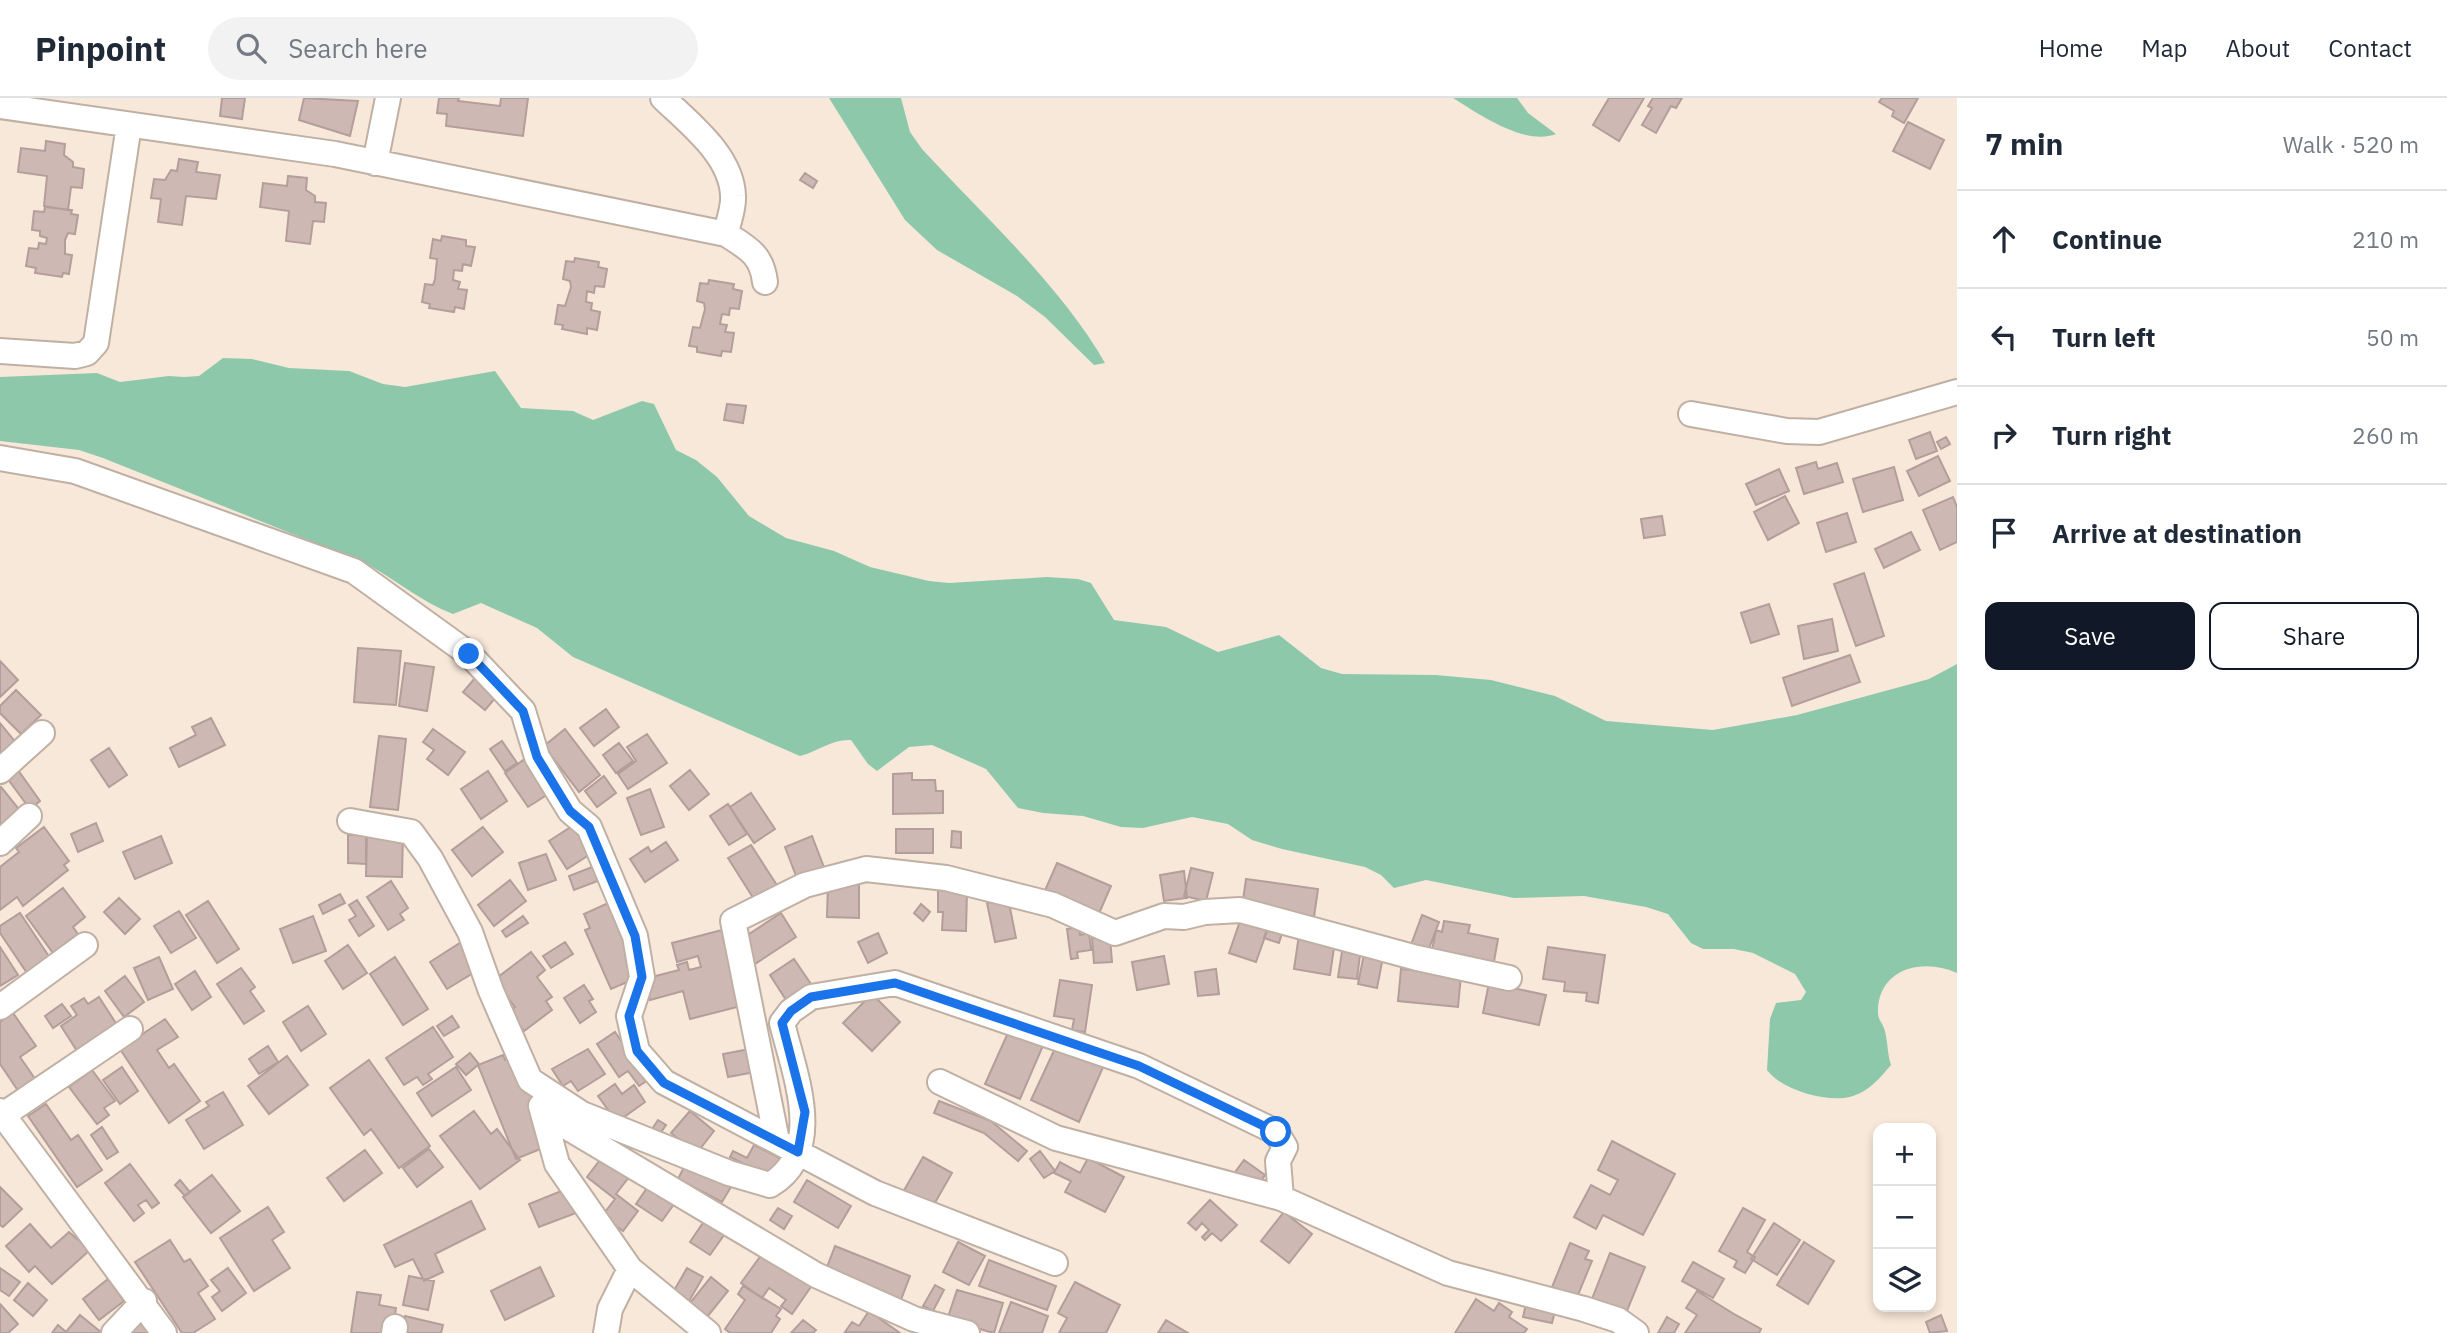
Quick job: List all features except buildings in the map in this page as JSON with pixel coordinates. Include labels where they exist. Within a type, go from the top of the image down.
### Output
[{"type":"street","points":[[375,163],[388,98]]},
{"type":"street","points":[[663,98],[699,133],[730,175],[733,197],[726,234]]},
{"type":"street","points":[[0,106],[375,163],[726,234],[757,254],[763,266],[765,282]]},
{"type":"street","points":[[0,351],[75,356],[87,353],[96,343],[128,125]]},
{"type":"street","points":[[1691,414],[1787,431],[1819,432],[1957,392]]},
{"type":"street","points":[[0,458],[75,471],[354,571],[469,654],[523,711],[537,757],[570,811],[589,827],[635,936],[642,977],[629,1016],[637,1051],[664,1083],[876,1193],[1055,1263]]},
{"type":"street","points":[[0,771],[42,733]]},
{"type":"street","points":[[0,843],[29,816]]},
{"type":"street","points":[[350,821],[411,832],[430,858],[470,932],[491,991],[545,1114],[557,1164],[630,1269],[708,1333]]},
{"type":"street","points":[[787,1147],[733,921],[805,885],[866,869],[946,878],[1053,905],[1115,933],[1164,916],[1184,917],[1205,912],[1240,910],[1417,958],[1509,978]]},
{"type":"street","points":[[0,1007],[85,945]]},
{"type":"street","points":[[530,1080],[582,1114],[729,1173],[770,1185],[782,1178],[787,1147],[805,1112],[782,1023],[791,1011],[811,997],[895,983],[1139,1066],[1276,1132],[1285,1147],[1278,1161],[1281,1198]]},
{"type":"street","points":[[130,1028],[1,1113],[144,1301],[164,1333]]},
{"type":"street","points":[[940,1082],[1056,1138],[1281,1198],[1448,1273],[1584,1309],[1618,1320],[1636,1333]]},
{"type":"street","points":[[545,1114],[816,1275],[914,1319],[967,1333]]},
{"type":"street","points":[[606,1333],[610,1309],[630,1269]]},
{"type":"street","points":[[114,1333],[144,1301]]},
{"type":"green space","points":[[829,98],[901,98],[910,132],[922,149],[1044,279],[1067,307],[1105,363],[1094,365],[1045,317],[1017,296],[937,250],[905,220]]},
{"type":"green space","points":[[1453,98],[1517,98],[1528,113],[1556,134],[1544,137],[1517,132],[1489,120]]},
{"type":"green space","points":[[223,358],[252,359],[289,368],[349,371],[383,384],[405,387],[495,371],[521,408],[573,411],[593,420],[642,401],[654,404],[676,450],[696,460],[717,477],[749,516],[786,538],[834,551],[870,567],[949,583],[1047,577],[1078,579],[1091,583],[1114,620],[1166,627],[1218,652],[1279,635],[1321,668],[1342,674],[1436,675],[1491,680],[1555,696],[1606,721],[1713,730],[1797,715],[1929,679],[1957,664],[1957,973],[1930,966],[1904,970],[1893,977],[1880,998],[1878,1013],[1884,1028],[1891,1065],[1859,1094],[1832,1098],[1807,1094],[1783,1084],[1767,1070],[1770,1019],[1776,1003],[1801,1000],[1806,992],[1795,974],[1753,953],[1734,949],[1703,949],[1691,943],[1668,914],[1646,907],[1584,896],[1514,898],[1426,880],[1394,888],[1381,875],[1365,867],[1282,849],[1252,840],[1228,824],[1192,817],[1143,828],[1121,827],[1083,816],[1018,808],[986,769],[932,745],[909,747],[877,771],[868,764],[851,740],[832,743],[800,756],[573,657],[537,628],[481,603],[453,614],[365,563],[103,458],[79,450],[0,441],[0,377],[97,373],[120,382],[169,376],[199,376]]},
{"type":"route","points":[[469,654],[523,711],[537,757],[570,811],[589,827],[635,936],[642,977],[629,1016],[637,1051],[664,1083],[798,1152],[805,1112],[782,1023],[791,1011],[811,997],[895,983],[1139,1066],[1276,1132]]}]
